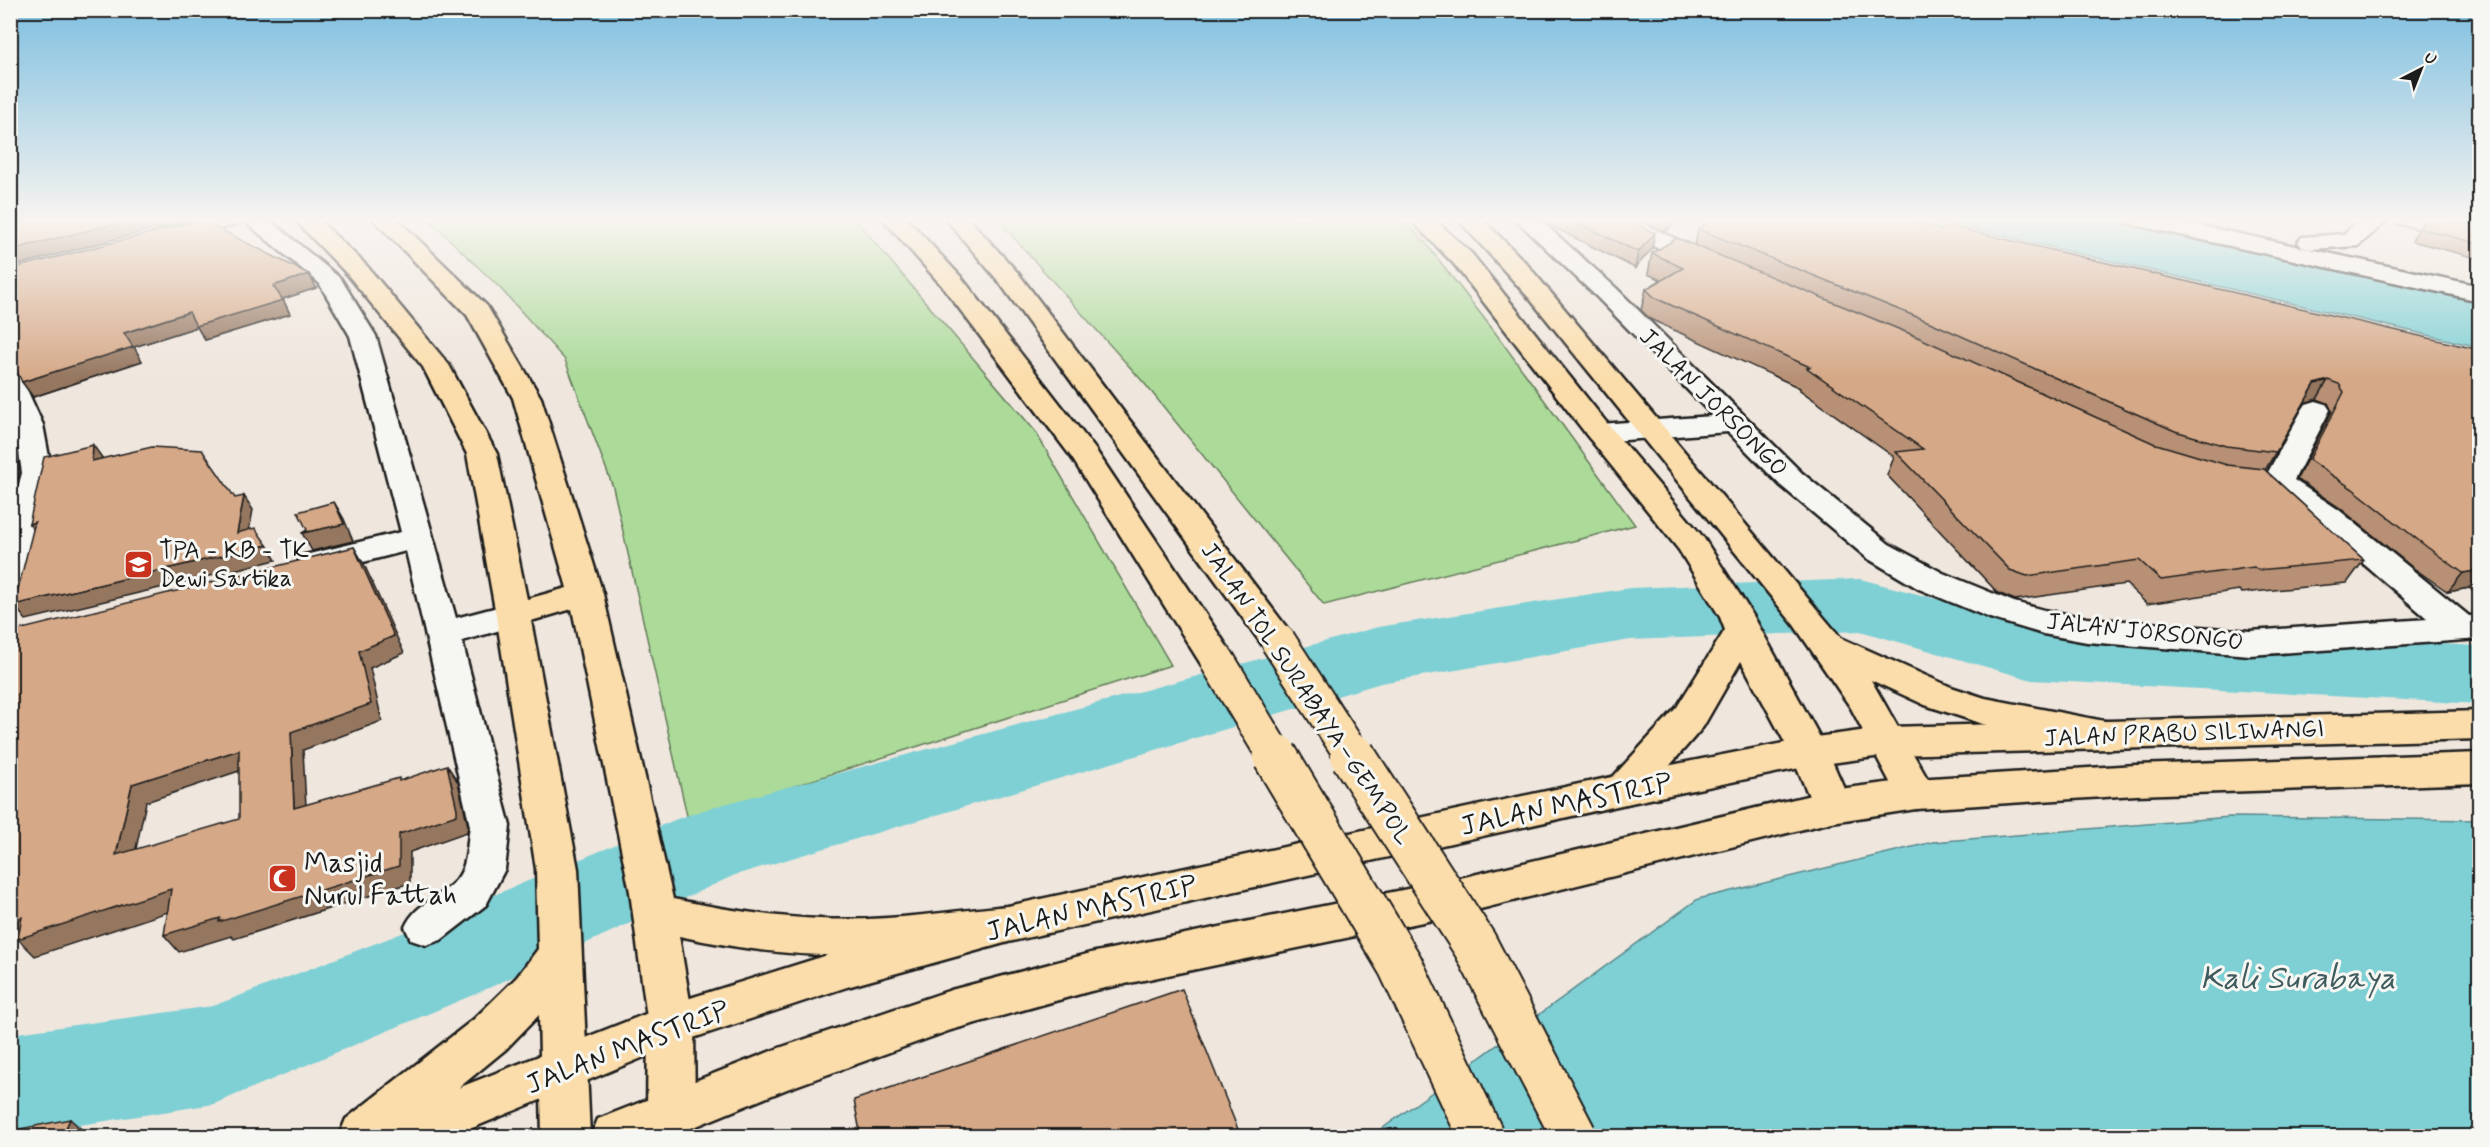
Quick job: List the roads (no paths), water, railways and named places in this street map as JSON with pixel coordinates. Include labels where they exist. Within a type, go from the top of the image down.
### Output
[{"type":"main road","points":[[358,272],[435,365],[482,454],[513,615],[557,869],[566,1137]]},
{"type":"main road","points":[[438,272],[478,311],[527,398],[586,594],[652,903],[671,1025],[671,1114]]},
{"type":"main road","points":[[942,272],[1085,454],[1217,660],[1400,965],[1482,1137]]},
{"type":"main road","name":"JALAN TOL SURABAYA–GEMPOL","points":[[1002,272],[1278,641],[1475,945],[1574,1137]]},
{"type":"main road","points":[[615,1137],[779,1070],[951,1010],[1080,975],[1452,898],[1832,806],[1809,752],[1740,623],[1692,544],[1600,434],[1473,272]]},
{"type":"main road","points":[[1520,272],[1752,549],[1822,638],[1865,700],[1916,794]]},
{"type":"main road","points":[[513,615],[586,594]]},
{"type":"main road","points":[[1626,789],[1690,717],[1740,623]]},
{"type":"main road","points":[[1822,638],[1889,676],[1949,700],[1983,711],[2112,735]]},
{"type":"main road","name":"JALAN PRABU SILIWANGI","points":[[1809,752],[1889,741],[2480,725]]},
{"type":"main road","name":"JALAN MASTRIP","points":[[396,1137],[671,1025],[847,968],[1008,924],[1626,789],[1809,752]]},
{"type":"main road","name":"JALAN PRABU SILIWANGI","points":[[1832,806],[1916,794],[2136,780],[2480,768]]},
{"type":"main road","points":[[652,903],[735,931],[822,938],[914,933],[1008,924]]},
{"type":"main road","points":[[363,1137],[490,1034],[533,991],[558,944]]},
{"type":"street","points":[[320,272],[329,279],[363,336],[419,538],[490,826],[484,869],[471,893],[426,927]]},
{"type":"street","name":"JALAN JORSONGO","points":[[1584,272],[1791,479],[1878,551],[1932,581],[2002,610],[2043,622],[2087,630],[2250,643],[2470,628]]},
{"type":"street","points":[[2378,272],[2480,294]]},
{"type":"street","points":[[10,383],[29,425],[37,474],[10,584]]},
{"type":"street","points":[[2316,410],[2262,483],[2328,517],[2470,628]]},
{"type":"street","points":[[1600,434],[1736,423]]},
{"type":"street","points":[[284,572],[419,538]]},
{"type":"street","points":[[442,634],[513,615]]},
{"type":"water","points":[[2155,272],[2355,272],[2479,298],[2479,347]]},
{"type":"water","name":"Kali Surabaya","points":[[2230,817],[2479,820],[2479,1136],[1372,1136],[1698,899],[1933,842]]},
{"type":"waterway","points":[[10,1085],[214,1055],[445,961],[710,845],[1378,655],[1630,614],[1860,605],[2032,652],[2480,675]]},
{"type":"place","name":"TPA - KB - TK Dewi Sartika","points":[[138,564]]},
{"type":"place","name":"Masjid Nurul Fattah","points":[[283,878]]}]
